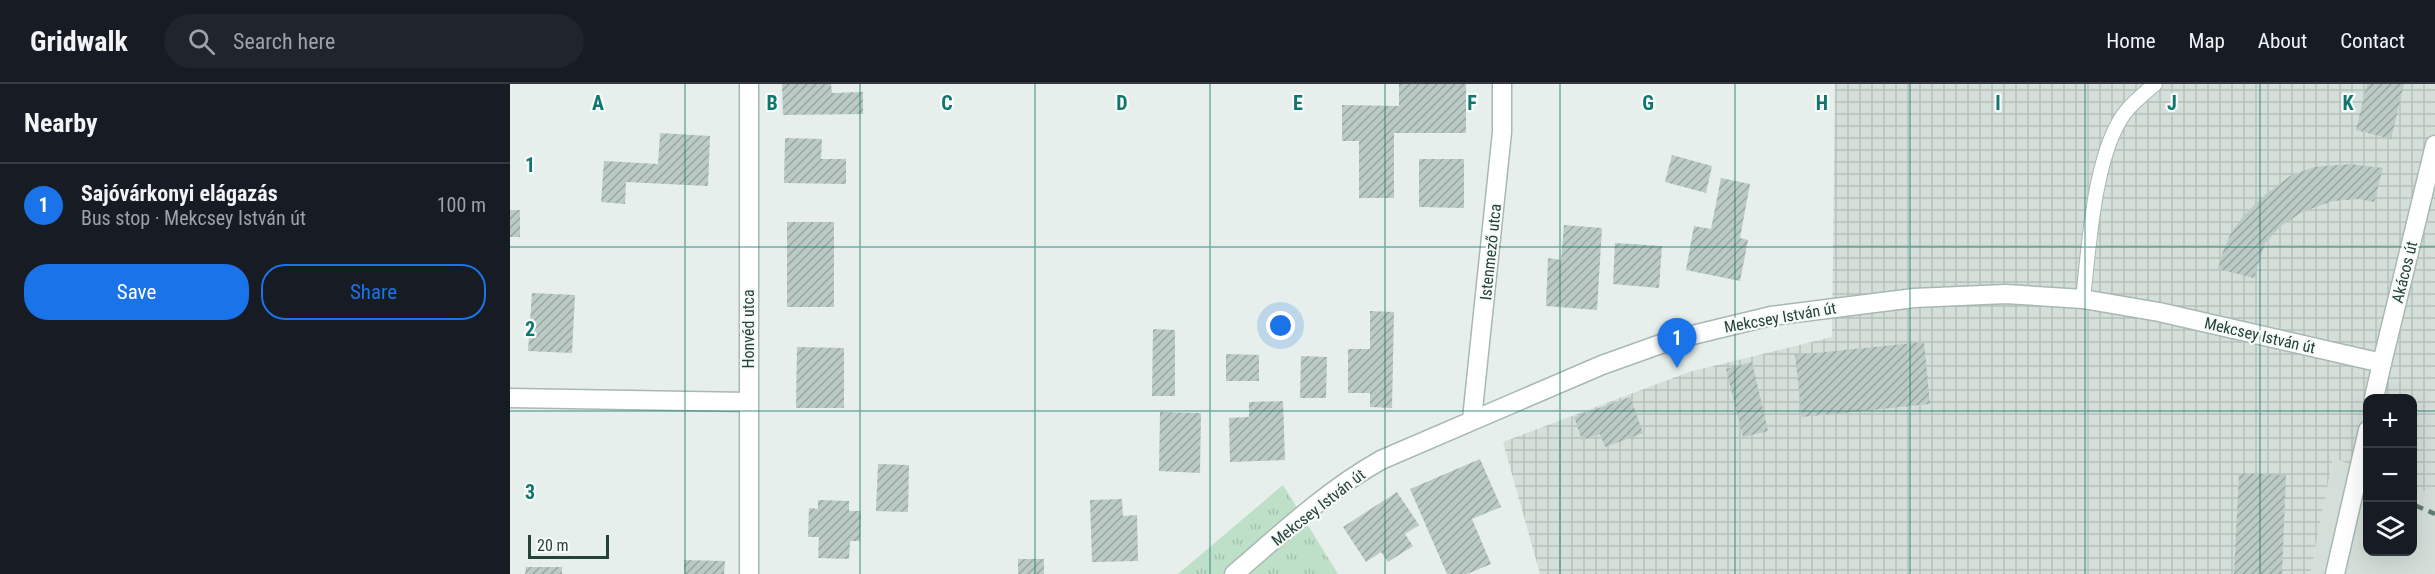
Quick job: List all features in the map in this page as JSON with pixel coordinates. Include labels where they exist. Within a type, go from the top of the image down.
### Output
[{"type":"street","name":"Honvéd utca","points":[[748,574],[749,84]]},
{"type":"street","name":"Istenmező utca","points":[[1472,419],[1502,132],[1502,84]]},
{"type":"street","name":"Akácos út","points":[[2375,394],[2435,145]]},
{"type":"street","name":"Mekcsey István út","points":[[1234,574],[1351,477],[1381,460],[1602,364],[1672,340],[1771,316],[1914,298],[2006,294],[2083,299],[2159,312],[2382,363]]},
{"type":"street","points":[[510,398],[748,402]]},
{"type":"street","points":[[2335,574],[2363,448]]},
{"type":"lane","points":[[2083,299],[2097,187],[2110,141],[2127,109],[2155,84]]},
{"type":"shaded area","points":[[1835,84],[2435,84],[2435,495],[2417,488],[2417,394],[2363,394],[2363,469],[2333,458],[2310,574],[1540,574],[1503,442],[1689,372],[1832,337]]},
{"type":"shaded area","points":[[2333,458],[2363,469],[2363,556],[2417,556],[2417,488],[2435,495],[2435,574],[2310,574]]},
{"type":"green space","points":[[1283,485],[1338,574],[1178,574]]},
{"type":"building","points":[[782,84],[831,84],[832,93],[863,92],[863,114],[783,115]]},
{"type":"building","points":[[1399,84],[1466,84],[1466,133],[1394,133],[1394,198],[1359,198],[1359,141],[1342,141],[1342,105],[1399,106]]},
{"type":"building","points":[[2367,84],[2404,84],[2391,139],[2356,130]]},
{"type":"building","points":[[660,133],[710,136],[708,186],[626,182],[625,204],[601,202],[604,161],[658,164]]},
{"type":"building","points":[[785,138],[822,139],[821,159],[846,159],[846,184],[784,183]]},
{"type":"building","points":[[1672,155],[1712,166],[1706,193],[1665,182]]},
{"type":"building","points":[[1419,159],[1464,159],[1464,208],[1419,207]]},
{"type":"building","points":[[2350,164],[2383,168],[2374,202],[2359,199],[2333,201],[2302,212],[2281,226],[2265,243],[2254,278],[2218,269],[2231,233],[2244,215],[2266,194],[2290,176],[2314,167]]},
{"type":"building","points":[[1721,178],[1750,184],[1740,238],[1748,240],[1740,281],[1686,270],[1694,226],[1711,229]]},
{"type":"building","points":[[510,210],[520,210],[520,237],[510,237]]},
{"type":"building","points":[[787,222],[834,222],[834,307],[787,307]]},
{"type":"building","points":[[1564,225],[1602,228],[1597,310],[1546,306],[1548,258],[1561,260]]},
{"type":"building","points":[[1615,243],[1662,246],[1659,288],[1613,284]]},
{"type":"building","points":[[532,293],[575,295],[572,353],[528,351]]},
{"type":"building","points":[[1370,311],[1394,312],[1392,408],[1370,407],[1370,393],[1348,393],[1348,349],[1370,349]]},
{"type":"building","points":[[1153,329],[1175,330],[1175,396],[1152,396]]},
{"type":"building","points":[[1924,342],[1930,404],[1802,417],[1795,355]]},
{"type":"building","points":[[797,347],[844,348],[844,408],[796,408]]},
{"type":"building","points":[[1226,354],[1259,355],[1259,381],[1226,381]]},
{"type":"building","points":[[1301,356],[1327,357],[1326,398],[1300,398]]},
{"type":"building","points":[[1752,362],[1768,431],[1743,437],[1726,369]]},
{"type":"building","points":[[1630,397],[1643,433],[1605,447],[1600,434],[1582,440],[1574,417]]},
{"type":"building","points":[[1283,401],[1285,460],[1230,462],[1229,418],[1249,417],[1249,402]]},
{"type":"building","points":[[1160,412],[1201,413],[1200,473],[1159,471]]},
{"type":"building","points":[[1480,459],[1501,507],[1472,519],[1491,564],[1467,574],[1447,574],[1410,489]]},
{"type":"building","points":[[878,464],[909,465],[908,512],[876,511]]},
{"type":"building","points":[[2239,473],[2286,475],[2282,574],[2234,574]]},
{"type":"building","points":[[1397,492],[1419,525],[1405,534],[1413,546],[1388,562],[1381,552],[1366,562],[1343,527]]},
{"type":"building","points":[[1122,499],[1123,516],[1137,515],[1138,561],[1092,562],[1090,500]]},
{"type":"building","points":[[818,500],[849,501],[849,511],[861,511],[860,541],[850,541],[849,559],[818,558],[819,537],[808,537],[809,508],[818,509]]},
{"type":"building","points":[[1018,559],[1044,559],[1044,574],[1018,574]]},
{"type":"building","points":[[684,560],[725,561],[724,574],[684,574]]},
{"type":"building","points":[[526,567],[562,567],[562,574],[525,574]]},
{"type":"railway","points":[[2417,506],[2435,514]]},
{"type":"place","name":"Sajóvárkonyi elágazás","points":[[1677,368]]}]
